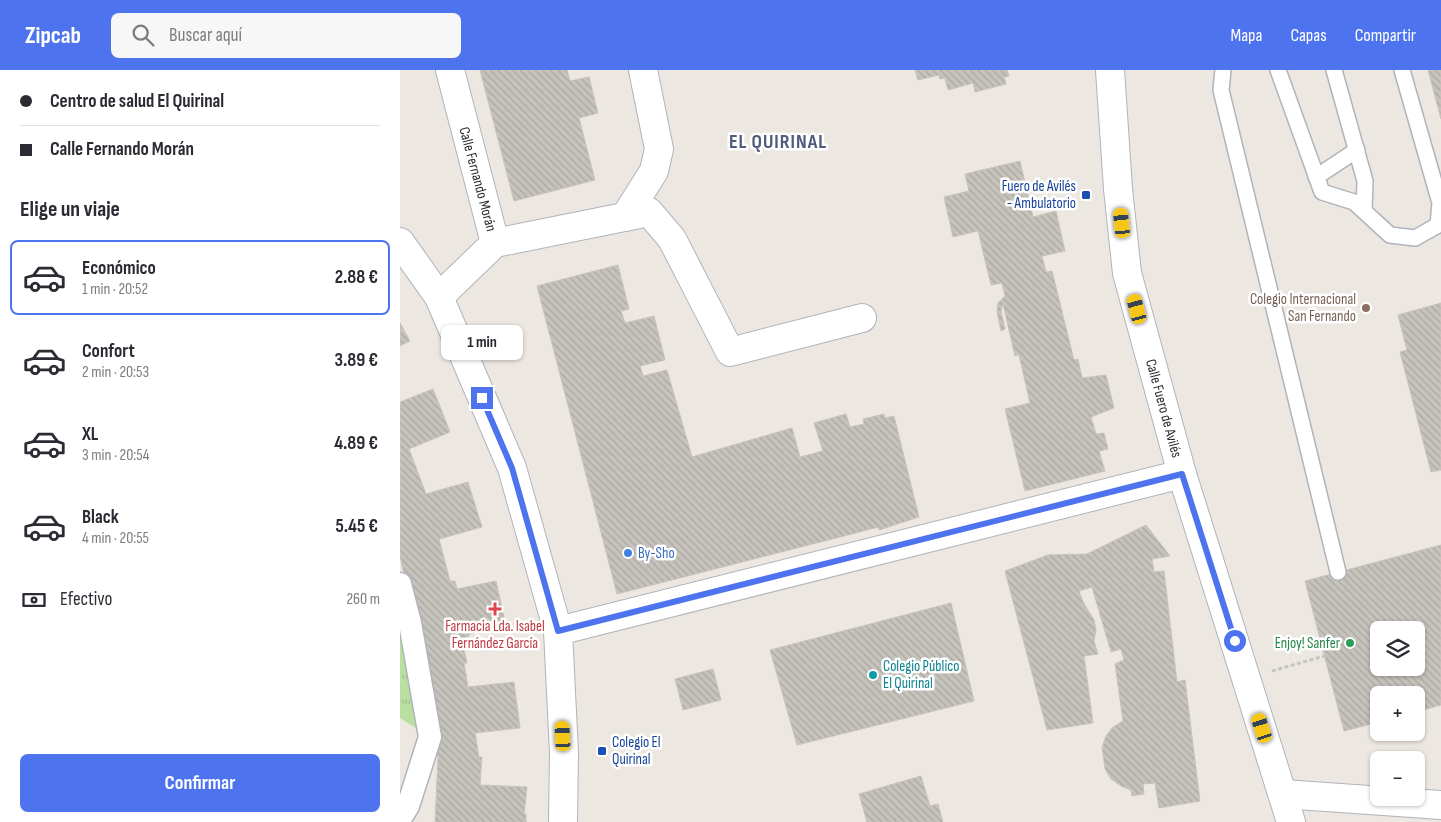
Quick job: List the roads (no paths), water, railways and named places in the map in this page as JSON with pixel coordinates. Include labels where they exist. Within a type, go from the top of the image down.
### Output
[{"type":"street","name":"Calle Fernando Morán","points":[[439,297],[495,243],[450,70]]},
{"type":"street","points":[[625,217],[654,171],[659,149],[644,70]]},
{"type":"street","name":"Calle Fuero de Avilés","points":[[1110,70],[1118,189],[1127,273],[1182,474],[1291,822]]},
{"type":"street","points":[[495,243],[649,212],[672,239],[730,352],[862,318]]},
{"type":"street","points":[[400,242],[439,297],[512,468],[558,631],[564,753],[564,822]]},
{"type":"street","points":[[558,631],[1182,474]]},
{"type":"street","points":[[400,584],[410,623],[430,737],[408,806],[400,820]]},
{"type":"street","points":[[1283,794],[1441,805]]},
{"type":"lane","points":[[1223,70],[1221,90],[1338,572]]},
{"type":"lane","points":[[1278,70],[1322,192],[1354,202],[1390,235],[1415,238],[1438,225],[1440,203],[1402,70]]},
{"type":"lane","points":[[1334,70],[1366,181],[1364,211]]},
{"type":"lane","points":[[1316,177],[1357,150]]},
{"type":"place","name":"Fuero de Avilés - Ambulatorio","points":[[1086,195]]},
{"type":"place","name":"Colegio Internacional San Fernando","points":[[1366,308]]},
{"type":"place","name":"By-Sho","points":[[628,553]]},
{"type":"place","name":"Farmacia Lda. Isabel Fernández García","points":[[495,609]]},
{"type":"place","name":"Enjoy! Sanfer","points":[[1350,643]]},
{"type":"place","name":"Colegio Público El Quirinal","points":[[873,675]]},
{"type":"place","name":"Colegio El Quirinal","points":[[602,751]]},
{"type":"district","name":"EL QUIRINAL","points":[[778,141]]}]
